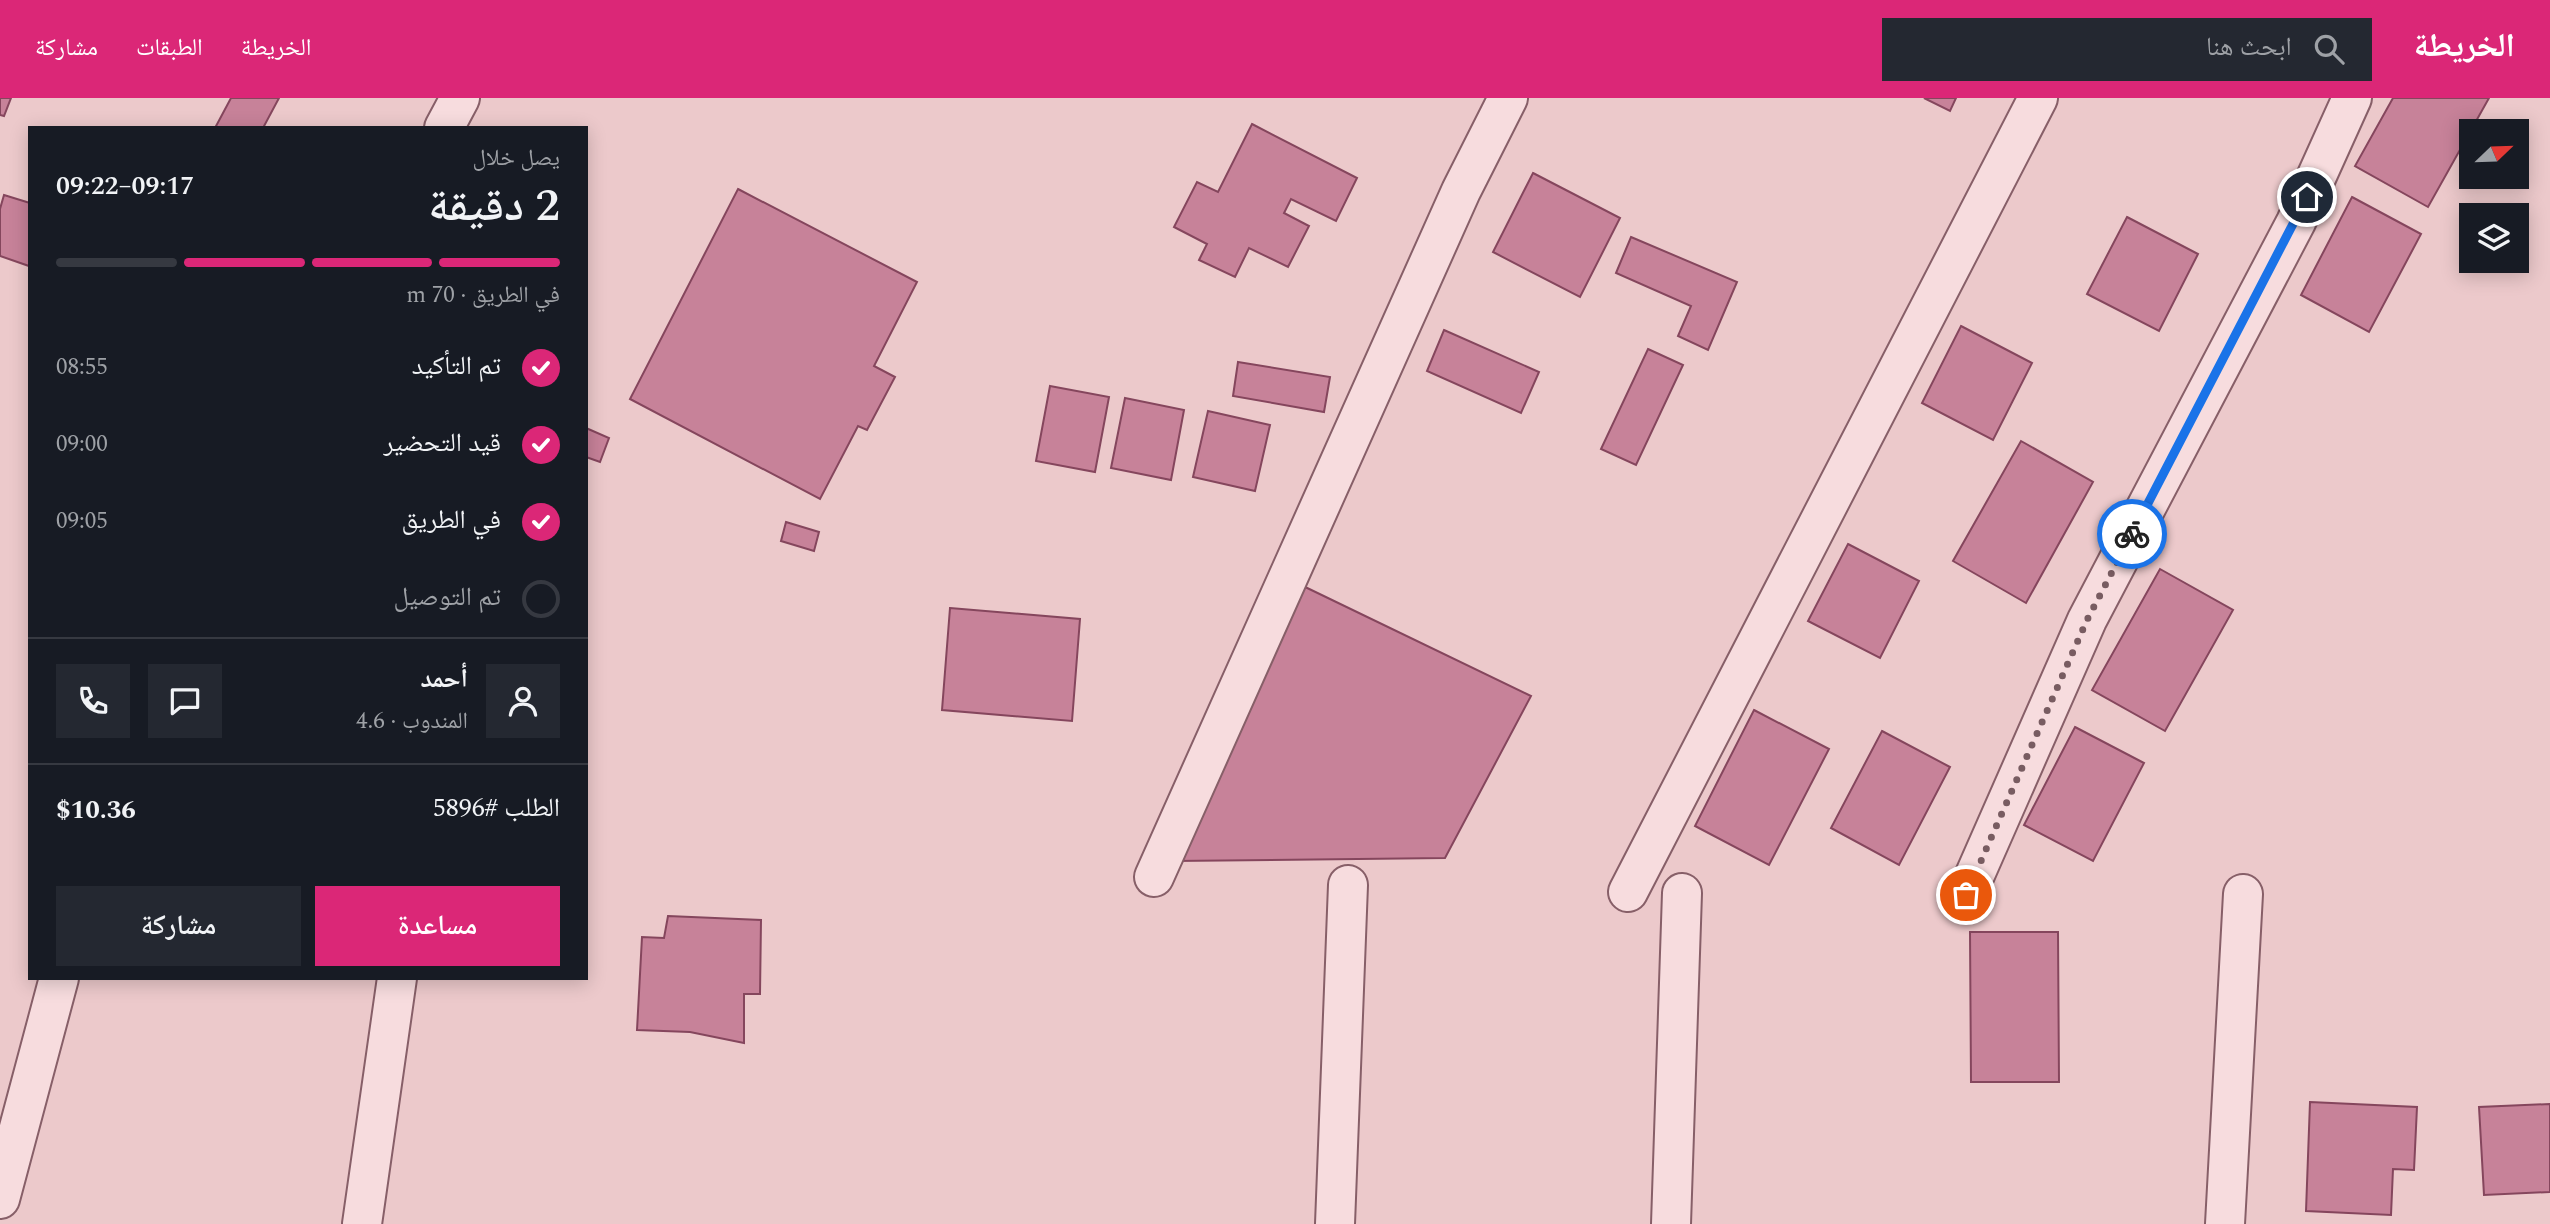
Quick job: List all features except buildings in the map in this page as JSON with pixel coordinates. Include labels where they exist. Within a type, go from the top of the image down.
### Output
[{"type":"street","points":[[445,126],[460,98]]},
{"type":"street","points":[[1154,877],[1461,191],[1508,98]]},
{"type":"street","points":[[1628,892],[2038,98]]},
{"type":"street","points":[[1966,895],[2087,620],[2296,222],[2352,98]]},
{"type":"street","points":[[1335,1224],[1348,885]]},
{"type":"street","points":[[1671,1224],[1682,893]]},
{"type":"street","points":[[2225,1224],[2243,894]]},
{"type":"street","points":[[0,1199],[5,1159],[58,980]]},
{"type":"street","points":[[362,1224],[397,980]]},
{"type":"way so far","points":[[1966,895],[2087,620],[2132,534]]},
{"type":"route","points":[[2132,534],[2307,197]]}]
